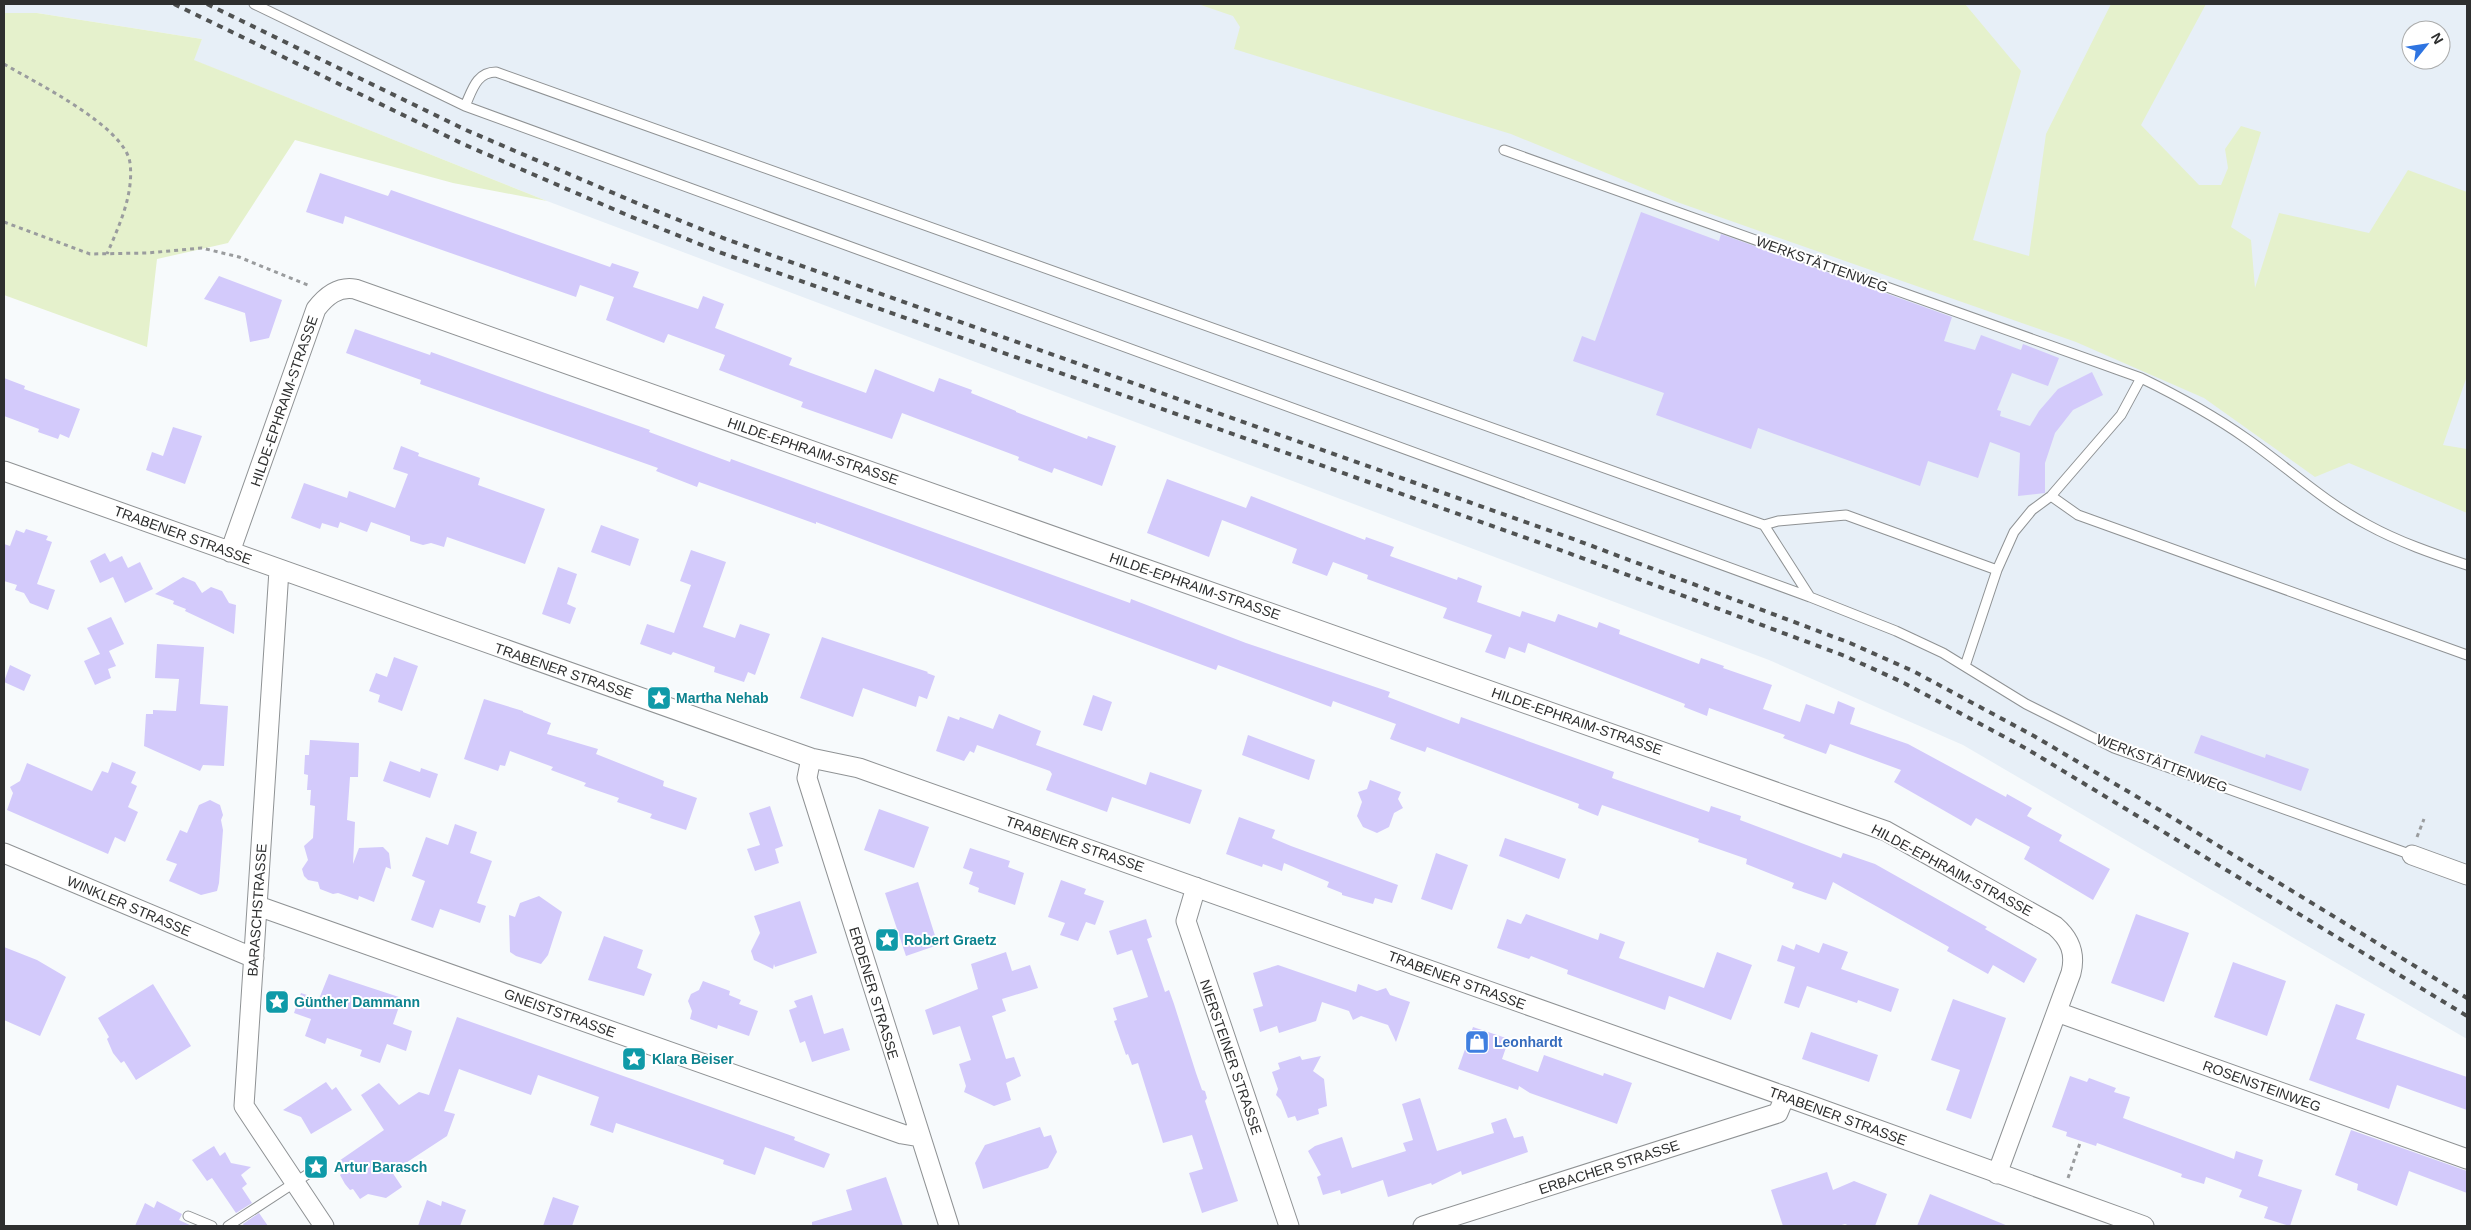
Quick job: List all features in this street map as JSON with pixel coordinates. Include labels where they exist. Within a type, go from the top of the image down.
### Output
[{"type":"street","name":"HILDE-EPHRAIM-STRASSE","points":[[230,552],[316,310],[330,294],[347,288],[356,289],[1886,831],[2055,926],[2066,936],[2074,962],[1997,1174]]},
{"type":"street","name":"TRABENER STRASSE","points":[[4,471],[811,758],[859,768],[1785,1096],[2144,1226]]},
{"type":"street","name":"BARASCHSTRASSE","points":[[279,570],[244,1106],[324,1226]]},
{"type":"street","name":"ERDENER STRASSE","points":[[811,758],[807,778],[949,1226]]},
{"type":"street","name":"WERKSTÄTTENWEG","points":[[2414,848],[2467,875]]},
{"type":"street","name":"WINKLER STRASSE","points":[[4,854],[254,958]]},
{"type":"street","name":"NIERSTEINER STRASSE","points":[[1196,887],[1186,921],[1289,1226]]},
{"type":"street","name":"GNEISTSTRASSE","points":[[258,906],[892,1131],[920,1137]]},
{"type":"street","name":"ROSENSTEINWEG","points":[[2057,1012],[2467,1159]]},
{"type":"street","name":"ERBACHER STRASSE","points":[[1423,1226],[1778,1113],[1785,1096]]},
{"type":"lane","name":"WERKSTÄTTENWEG","points":[[254,4],[465,106],[1810,597],[1896,631],[1964,666],[2026,704],[2114,748],[2414,848]]},
{"type":"lane","points":[[465,106],[476,82],[481,76],[489,72],[496,72],[1764,525],[1810,597]]},
{"type":"lane","name":"WERKSTÄTTENWEG","points":[[1504,150],[2141,378],[2189,401],[2247,440],[2302,482],[2368,525],[2437,555],[2467,565]]},
{"type":"lane","points":[[1964,666],[1997,570],[2014,532],[2032,510],[2051,496],[2121,415],[2141,378]]},
{"type":"lane","points":[[2051,496],[2078,515],[2467,655]]},
{"type":"lane","points":[[1764,525],[1778,520],[1846,515],[1997,570]]},
{"type":"lane","points":[[228,1226],[311,1172]]},
{"type":"lane","points":[[188,1216],[212,1226]]},
{"type":"path","points":[[4,64],[90,114],[118,140],[130,161],[129,190],[118,228],[106,254]]},
{"type":"path","points":[[4,222],[90,254],[202,248],[239,257],[310,286]]},
{"type":"path","points":[[2414,848],[2424,819]]},
{"type":"path","points":[[2067,1180],[2080,1144]]},
{"type":"shaded area","points":[[4,4],[2467,4],[2467,1039],[1963,745],[1769,660],[547,201],[193,60],[202,39],[37,13],[4,13]]},
{"type":"green space","points":[[1198,4],[1965,4],[2021,71],[1973,240],[2029,256],[2046,134],[2111,4],[2206,4],[2141,125],[2199,185],[2221,185],[2228,168],[2225,149],[2241,126],[2261,132],[2231,227],[2251,240],[2255,288],[2279,213],[2369,233],[2408,170],[2467,192],[2467,376],[2443,445],[2467,449],[2467,513],[2349,463],[2315,477],[2204,398],[2076,342],[1677,202],[1511,134],[1234,49],[1240,27],[1233,16]]},
{"type":"green space","points":[[4,13],[37,13],[202,39],[194,60],[547,201],[453,183],[295,140],[228,243],[157,259],[147,347],[4,295]]},
{"type":"building","points":[[320,173],[388,196],[391,190],[610,267],[612,263],[639,272],[633,287],[698,309],[703,296],[724,304],[715,328],[792,358],[789,365],[866,393],[875,369],[934,392],[939,378],[972,390],[971,393],[1016,412],[1087,439],[1088,436],[1116,446],[1102,486],[1054,468],[1052,473],[1018,460],[1019,457],[902,413],[892,439],[801,407],[803,402],[719,370],[725,355],[668,334],[664,343],[606,320],[614,297],[580,285],[576,297],[345,216],[343,224],[306,212]]},
{"type":"building","points":[[1641,212],[1719,241],[1721,234],[1952,317],[1944,341],[1975,350],[1981,335],[2021,350],[2023,344],[2059,358],[2048,386],[2012,373],[1997,410],[2001,411],[2000,416],[2030,426],[2039,411],[2058,389],[2092,372],[2103,395],[2073,410],[2055,433],[2045,463],[2045,493],[2018,496],[2020,453],[1990,442],[1978,478],[1928,461],[1920,486],[1758,428],[1751,449],[1656,415],[1664,393],[1573,361],[1582,336],[1595,341]]},
{"type":"building","points":[[219,276],[282,300],[269,338],[250,342],[245,313],[204,299]]},
{"type":"building","points":[[355,329],[430,355],[431,352],[650,430],[649,432],[730,462],[731,459],[1130,603],[1131,599],[1246,643],[1390,692],[1388,697],[1459,724],[1461,717],[1614,772],[1612,778],[1709,812],[1711,806],[1741,816],[1740,820],[1841,858],[1843,853],[1875,864],[1987,927],[1985,929],[2037,959],[2024,983],[1993,965],[1988,974],[1947,951],[1949,947],[1833,882],[1826,900],[1792,888],[1794,883],[1746,864],[1747,859],[1698,842],[1699,839],[1602,805],[1598,816],[1578,808],[1579,804],[1427,747],[1425,752],[1390,739],[1396,724],[1333,701],[1331,707],[1218,665],[1216,670],[816,522],[816,524],[699,482],[697,487],[656,471],[658,468],[420,384],[421,380],[346,353]]},
{"type":"building","points":[[4,378],[25,386],[24,389],[80,409],[69,438],[60,434],[58,439],[38,432],[39,429],[4,416]]},
{"type":"building","points":[[173,427],[202,436],[185,484],[146,470],[152,452],[163,456]]},
{"type":"building","points":[[401,446],[419,453],[418,456],[480,478],[478,485],[545,509],[525,564],[447,537],[444,547],[431,543],[423,545],[410,541],[410,536],[371,522],[367,532],[340,522],[338,528],[322,523],[320,529],[291,518],[304,483],[347,498],[349,491],[395,508],[408,474],[393,469]]},
{"type":"building","points":[[1167,479],[1246,508],[1251,496],[1365,540],[1366,537],[1394,547],[1390,556],[1457,580],[1458,577],[1482,586],[1477,602],[1520,617],[1522,611],[1555,622],[1558,614],[1597,628],[1599,622],[1620,630],[1619,634],[1699,664],[1701,658],[1724,666],[1723,668],[1772,685],[1763,709],[1800,722],[1806,704],[1834,714],[1838,701],[1855,708],[1850,724],[1908,744],[2006,797],[2007,794],[2032,808],[2027,816],[2062,835],[2059,841],[2110,869],[2093,900],[2024,859],[2030,847],[1976,818],[1971,826],[1894,782],[1901,770],[1830,744],[1826,754],[1783,738],[1785,735],[1709,708],[1707,716],[1684,707],[1685,704],[1528,643],[1525,653],[1509,647],[1505,659],[1485,652],[1492,635],[1443,618],[1447,608],[1367,579],[1368,575],[1333,562],[1327,576],[1292,563],[1297,549],[1222,520],[1209,557],[1147,533]]},
{"type":"building","points":[[601,525],[639,539],[630,566],[591,552]]},
{"type":"building","points":[[26,529],[48,536],[46,540],[52,542],[37,584],[55,590],[48,610],[30,603],[24,593],[15,590],[17,585],[4,581],[4,544],[10,546],[16,530],[24,533]]},
{"type":"building","points":[[691,550],[726,562],[703,627],[735,638],[740,624],[770,634],[755,675],[748,672],[744,682],[714,672],[715,667],[673,652],[671,655],[640,644],[647,624],[674,633],[691,585],[680,581]]},
{"type":"building","points":[[105,553],[110,562],[122,556],[128,568],[140,562],[153,589],[125,603],[113,577],[100,583],[90,561]]},
{"type":"building","points":[[558,567],[577,574],[567,604],[576,608],[570,624],[542,614]]},
{"type":"building","points":[[183,577],[195,582],[202,593],[211,587],[222,591],[229,603],[236,605],[234,634],[185,611],[186,609],[173,604],[174,601],[155,594]]},
{"type":"building","points":[[111,617],[124,644],[109,651],[116,666],[108,669],[111,678],[95,685],[84,661],[100,654],[87,628]]},
{"type":"building","points":[[822,637],[935,676],[927,699],[919,696],[916,707],[863,688],[853,717],[800,698]]},
{"type":"building","points":[[157,644],[204,647],[200,704],[228,706],[224,766],[203,765],[200,771],[144,746],[146,714],[153,714],[153,710],[176,711],[179,679],[155,678]]},
{"type":"building","points":[[394,657],[418,666],[402,711],[378,702],[380,695],[369,691],[376,673],[387,677]]},
{"type":"building","points":[[10,665],[31,675],[24,691],[4,682]]},
{"type":"building","points":[[1093,695],[1112,702],[1102,731],[1083,725]]},
{"type":"building","points":[[484,699],[523,711],[551,723],[547,734],[598,749],[596,754],[664,781],[663,786],[697,798],[686,830],[650,818],[652,814],[617,802],[619,798],[584,786],[586,783],[551,770],[553,767],[510,751],[505,766],[500,765],[498,771],[464,759]]},
{"type":"building","points":[[999,714],[1041,731],[1036,745],[1146,785],[1150,772],[1202,790],[1190,824],[1112,797],[1107,812],[1046,790],[1052,774],[1050,771],[977,745],[974,753],[970,751],[964,761],[936,751],[948,716],[959,720],[960,717],[993,729]]},
{"type":"building","points":[[1248,735],[1315,760],[1309,780],[1242,755]]},
{"type":"building","points":[[2201,735],[2265,758],[2266,754],[2309,769],[2301,791],[2194,753]]},
{"type":"building","points":[[310,740],[359,743],[358,777],[350,777],[347,820],[355,822],[353,864],[359,848],[383,847],[389,853],[391,869],[386,867],[374,902],[359,896],[358,900],[338,893],[333,894],[320,889],[318,882],[308,880],[304,876],[302,869],[308,860],[304,846],[313,838],[315,806],[310,805],[311,790],[307,790],[308,775],[304,774],[305,755],[309,755]]},
{"type":"building","points":[[390,761],[420,772],[421,768],[438,774],[430,798],[383,781]]},
{"type":"building","points":[[112,762],[136,772],[131,783],[137,786],[128,807],[138,812],[125,842],[115,837],[108,854],[7,810],[13,793],[10,787],[20,781],[27,763],[92,791],[102,771],[108,773]]},
{"type":"building","points":[[1370,780],[1401,792],[1398,799],[1403,808],[1394,813],[1389,827],[1377,833],[1363,827],[1357,816],[1362,802],[1358,792],[1367,789]]},
{"type":"building","points":[[210,800],[220,805],[223,815],[221,820],[223,830],[219,883],[217,891],[201,895],[169,881],[177,864],[166,860],[180,830],[187,833],[199,805]]},
{"type":"building","points":[[770,806],[783,846],[775,849],[779,863],[755,871],[747,849],[760,845],[749,813]]},
{"type":"building","points":[[879,809],[929,827],[914,868],[864,850]]},
{"type":"building","points":[[1239,817],[1275,830],[1272,838],[1398,885],[1392,903],[1375,898],[1373,904],[1342,895],[1342,893],[1327,887],[1329,882],[1284,863],[1282,871],[1263,864],[1262,867],[1226,854]]},
{"type":"building","points":[[455,824],[477,832],[470,853],[492,861],[477,903],[486,906],[480,923],[440,909],[433,928],[411,920],[425,881],[412,876],[426,837],[448,845]]},
{"type":"building","points":[[1505,838],[1566,859],[1559,879],[1499,856]]},
{"type":"building","points":[[970,848],[1010,861],[1008,867],[1024,873],[1015,905],[978,892],[979,888],[969,884],[973,872],[963,868]]},
{"type":"building","points":[[1436,853],[1468,865],[1452,910],[1421,899]]},
{"type":"building","points":[[1061,880],[1086,889],[1084,894],[1104,901],[1095,925],[1086,922],[1078,941],[1060,935],[1065,923],[1048,917]]},
{"type":"building","points":[[918,882],[938,945],[906,956],[885,893]]},
{"type":"building","points":[[539,896],[562,912],[548,955],[541,964],[516,956],[510,952],[509,915],[515,917],[520,903]]},
{"type":"building","points":[[800,901],[817,953],[775,967],[774,964],[773,969],[754,960],[751,951],[760,933],[754,916]]},
{"type":"building","points":[[1526,914],[1598,940],[1600,933],[1625,942],[1619,958],[1704,988],[1717,952],[1752,965],[1731,1020],[1669,996],[1665,1010],[1567,974],[1568,970],[1531,956],[1529,959],[1497,948],[1507,919],[1521,924]]},
{"type":"building","points":[[2136,914],[2189,933],[2164,1002],[2111,983]]},
{"type":"building","points":[[1146,919],[1152,937],[1147,939],[1165,992],[1169,990],[1202,1090],[1205,1091],[1207,1098],[1205,1101],[1238,1201],[1202,1213],[1189,1173],[1203,1169],[1192,1135],[1163,1143],[1138,1063],[1132,1065],[1128,1054],[1126,1055],[1114,1021],[1117,1020],[1113,1008],[1148,997],[1132,950],[1117,955],[1109,931]]},
{"type":"building","points":[[604,936],[643,950],[637,968],[652,974],[644,996],[588,980]]},
{"type":"building","points":[[1823,943],[1848,952],[1841,969],[1899,989],[1891,1012],[1858,1000],[1857,1003],[1807,986],[1799,1008],[1784,1003],[1795,967],[1777,961],[1782,945],[1794,950],[1796,944],[1819,953]]},
{"type":"building","points":[[4,947],[37,960],[66,977],[40,1036],[4,1020]]},
{"type":"building","points":[[1006,952],[1012,971],[1030,965],[1038,988],[1002,999],[1006,1011],[992,1016],[1006,1059],[1014,1057],[1021,1076],[1006,1083],[1011,1100],[994,1106],[964,1092],[966,1086],[959,1064],[971,1060],[960,1026],[933,1035],[925,1010],[978,989],[971,964]]},
{"type":"building","points":[[2233,962],[2286,981],[2267,1036],[2214,1017]]},
{"type":"building","points":[[1278,965],[1356,992],[1358,984],[1377,991],[1386,988],[1390,995],[1410,1002],[1396,1042],[1388,1025],[1361,1016],[1353,1020],[1349,1011],[1322,1002],[1316,1021],[1279,1033],[1277,1026],[1260,1032],[1253,1009],[1263,1006],[1253,973]]},
{"type":"building","points":[[329,974],[402,998],[393,1024],[412,1031],[406,1051],[387,1044],[380,1063],[360,1056],[362,1050],[327,1038],[325,1044],[305,1036],[311,1019],[294,1013],[301,993],[319,999]]},
{"type":"building","points":[[703,981],[730,991],[729,995],[741,1000],[739,1004],[758,1011],[749,1036],[718,1025],[717,1029],[690,1019],[692,1011],[688,1001],[691,994],[699,990]]},
{"type":"building","points":[[153,984],[191,1046],[136,1080],[124,1061],[121,1063],[113,1053],[107,1039],[109,1037],[98,1018]]},
{"type":"building","points":[[812,995],[824,1034],[843,1028],[850,1050],[812,1062],[805,1041],[800,1043],[789,1010],[797,1007],[794,1001]]},
{"type":"building","points":[[1953,999],[2006,1018],[1971,1119],[1946,1110],[1960,1070],[1931,1060]]},
{"type":"building","points":[[2336,1004],[2365,1014],[2356,1039],[2467,1077],[2467,1110],[2397,1085],[2389,1109],[2309,1080]]},
{"type":"building","points":[[457,1017],[795,1137],[794,1140],[830,1154],[824,1168],[765,1147],[755,1175],[723,1164],[724,1160],[616,1123],[613,1133],[590,1125],[599,1097],[538,1075],[531,1095],[459,1069],[444,1111],[455,1114],[447,1136],[392,1172],[402,1187],[386,1198],[368,1194],[360,1199],[353,1189],[350,1190],[345,1184],[340,1175],[342,1173],[336,1163],[384,1130],[361,1095],[379,1083],[399,1105],[419,1092],[429,1095]]},
{"type":"building","points":[[1473,1027],[1509,1039],[1502,1059],[1538,1072],[1544,1055],[1603,1076],[1604,1073],[1632,1083],[1617,1124],[1530,1093],[1519,1086],[1518,1090],[1458,1069]]},
{"type":"building","points":[[1811,1032],[1878,1055],[1869,1082],[1802,1059]]},
{"type":"building","points":[[1300,1056],[1302,1060],[1321,1056],[1313,1071],[1324,1079],[1327,1106],[1318,1109],[1319,1114],[1297,1121],[1295,1116],[1288,1118],[1281,1100],[1276,1095],[1278,1089],[1272,1072],[1280,1069],[1278,1063]]},
{"type":"building","points":[[2070,1076],[2087,1082],[2089,1078],[2116,1088],[2114,1092],[2130,1097],[2123,1118],[2234,1159],[2236,1151],[2263,1160],[2258,1176],[2302,1190],[2290,1226],[2264,1218],[2268,1207],[2239,1197],[2242,1190],[2206,1177],[2204,1184],[2181,1177],[2182,1174],[2097,1143],[2096,1146],[2066,1136],[2067,1132],[2052,1127]]},
{"type":"building","points":[[326,1082],[332,1090],[336,1087],[352,1110],[311,1134],[301,1117],[283,1110]]},
{"type":"building","points":[[1420,1098],[1437,1151],[1494,1133],[1491,1123],[1506,1118],[1514,1138],[1523,1136],[1528,1152],[1462,1175],[1461,1171],[1432,1185],[1431,1183],[1388,1197],[1383,1180],[1341,1194],[1340,1190],[1323,1195],[1317,1177],[1321,1175],[1308,1151],[1315,1146],[1342,1137],[1352,1168],[1406,1151],[1403,1143],[1413,1140],[1402,1104]]},
{"type":"building","points":[[1040,1127],[1044,1137],[1051,1135],[1057,1152],[1048,1168],[983,1189],[975,1163],[985,1145]]},
{"type":"building","points":[[2351,1130],[2467,1171],[2467,1193],[2409,1171],[2397,1206],[2357,1190],[2358,1184],[2335,1175]]},
{"type":"building","points":[[214,1146],[220,1156],[225,1152],[231,1163],[251,1167],[241,1175],[247,1184],[242,1188],[252,1203],[236,1213],[212,1178],[207,1181],[192,1160]]},
{"type":"building","points":[[1827,1172],[1833,1190],[1854,1181],[1887,1194],[1875,1226],[1850,1226],[1845,1224],[1838,1226],[1783,1226],[1771,1190]]},
{"type":"building","points":[[886,1177],[903,1226],[812,1226],[812,1222],[852,1210],[846,1190]]},
{"type":"building","points":[[1930,1194],[2008,1226],[1917,1226]]},
{"type":"building","points":[[553,1197],[579,1206],[572,1226],[543,1226]]},
{"type":"building","points":[[427,1200],[441,1206],[442,1201],[466,1210],[460,1226],[418,1226]]},
{"type":"building","points":[[157,1201],[182,1214],[179,1220],[192,1226],[135,1226],[145,1203],[154,1208]]},
{"type":"building","points":[[259,1213],[268,1226],[244,1226],[243,1224]]},
{"type":"railway","points":[[174,4],[463,144],[627,215],[719,252],[1563,551],[1845,656],[1904,683],[2027,749],[2467,1016]]},
{"type":"railway","points":[[207,4],[466,130],[723,238],[1568,537],[1850,643],[1913,671],[2034,736],[2173,818],[2467,998]]},
{"type":"place","name":"Martha Nehab","points":[[659,698]]},
{"type":"place","name":"Robert Graetz","points":[[887,940]]},
{"type":"place","name":"Günther Dammann","points":[[277,1002]]},
{"type":"place","name":"Leonhardt","points":[[1477,1042]]},
{"type":"place","name":"Klara Beiser","points":[[634,1059]]},
{"type":"place","name":"Artur Barasch","points":[[316,1167]]}]
